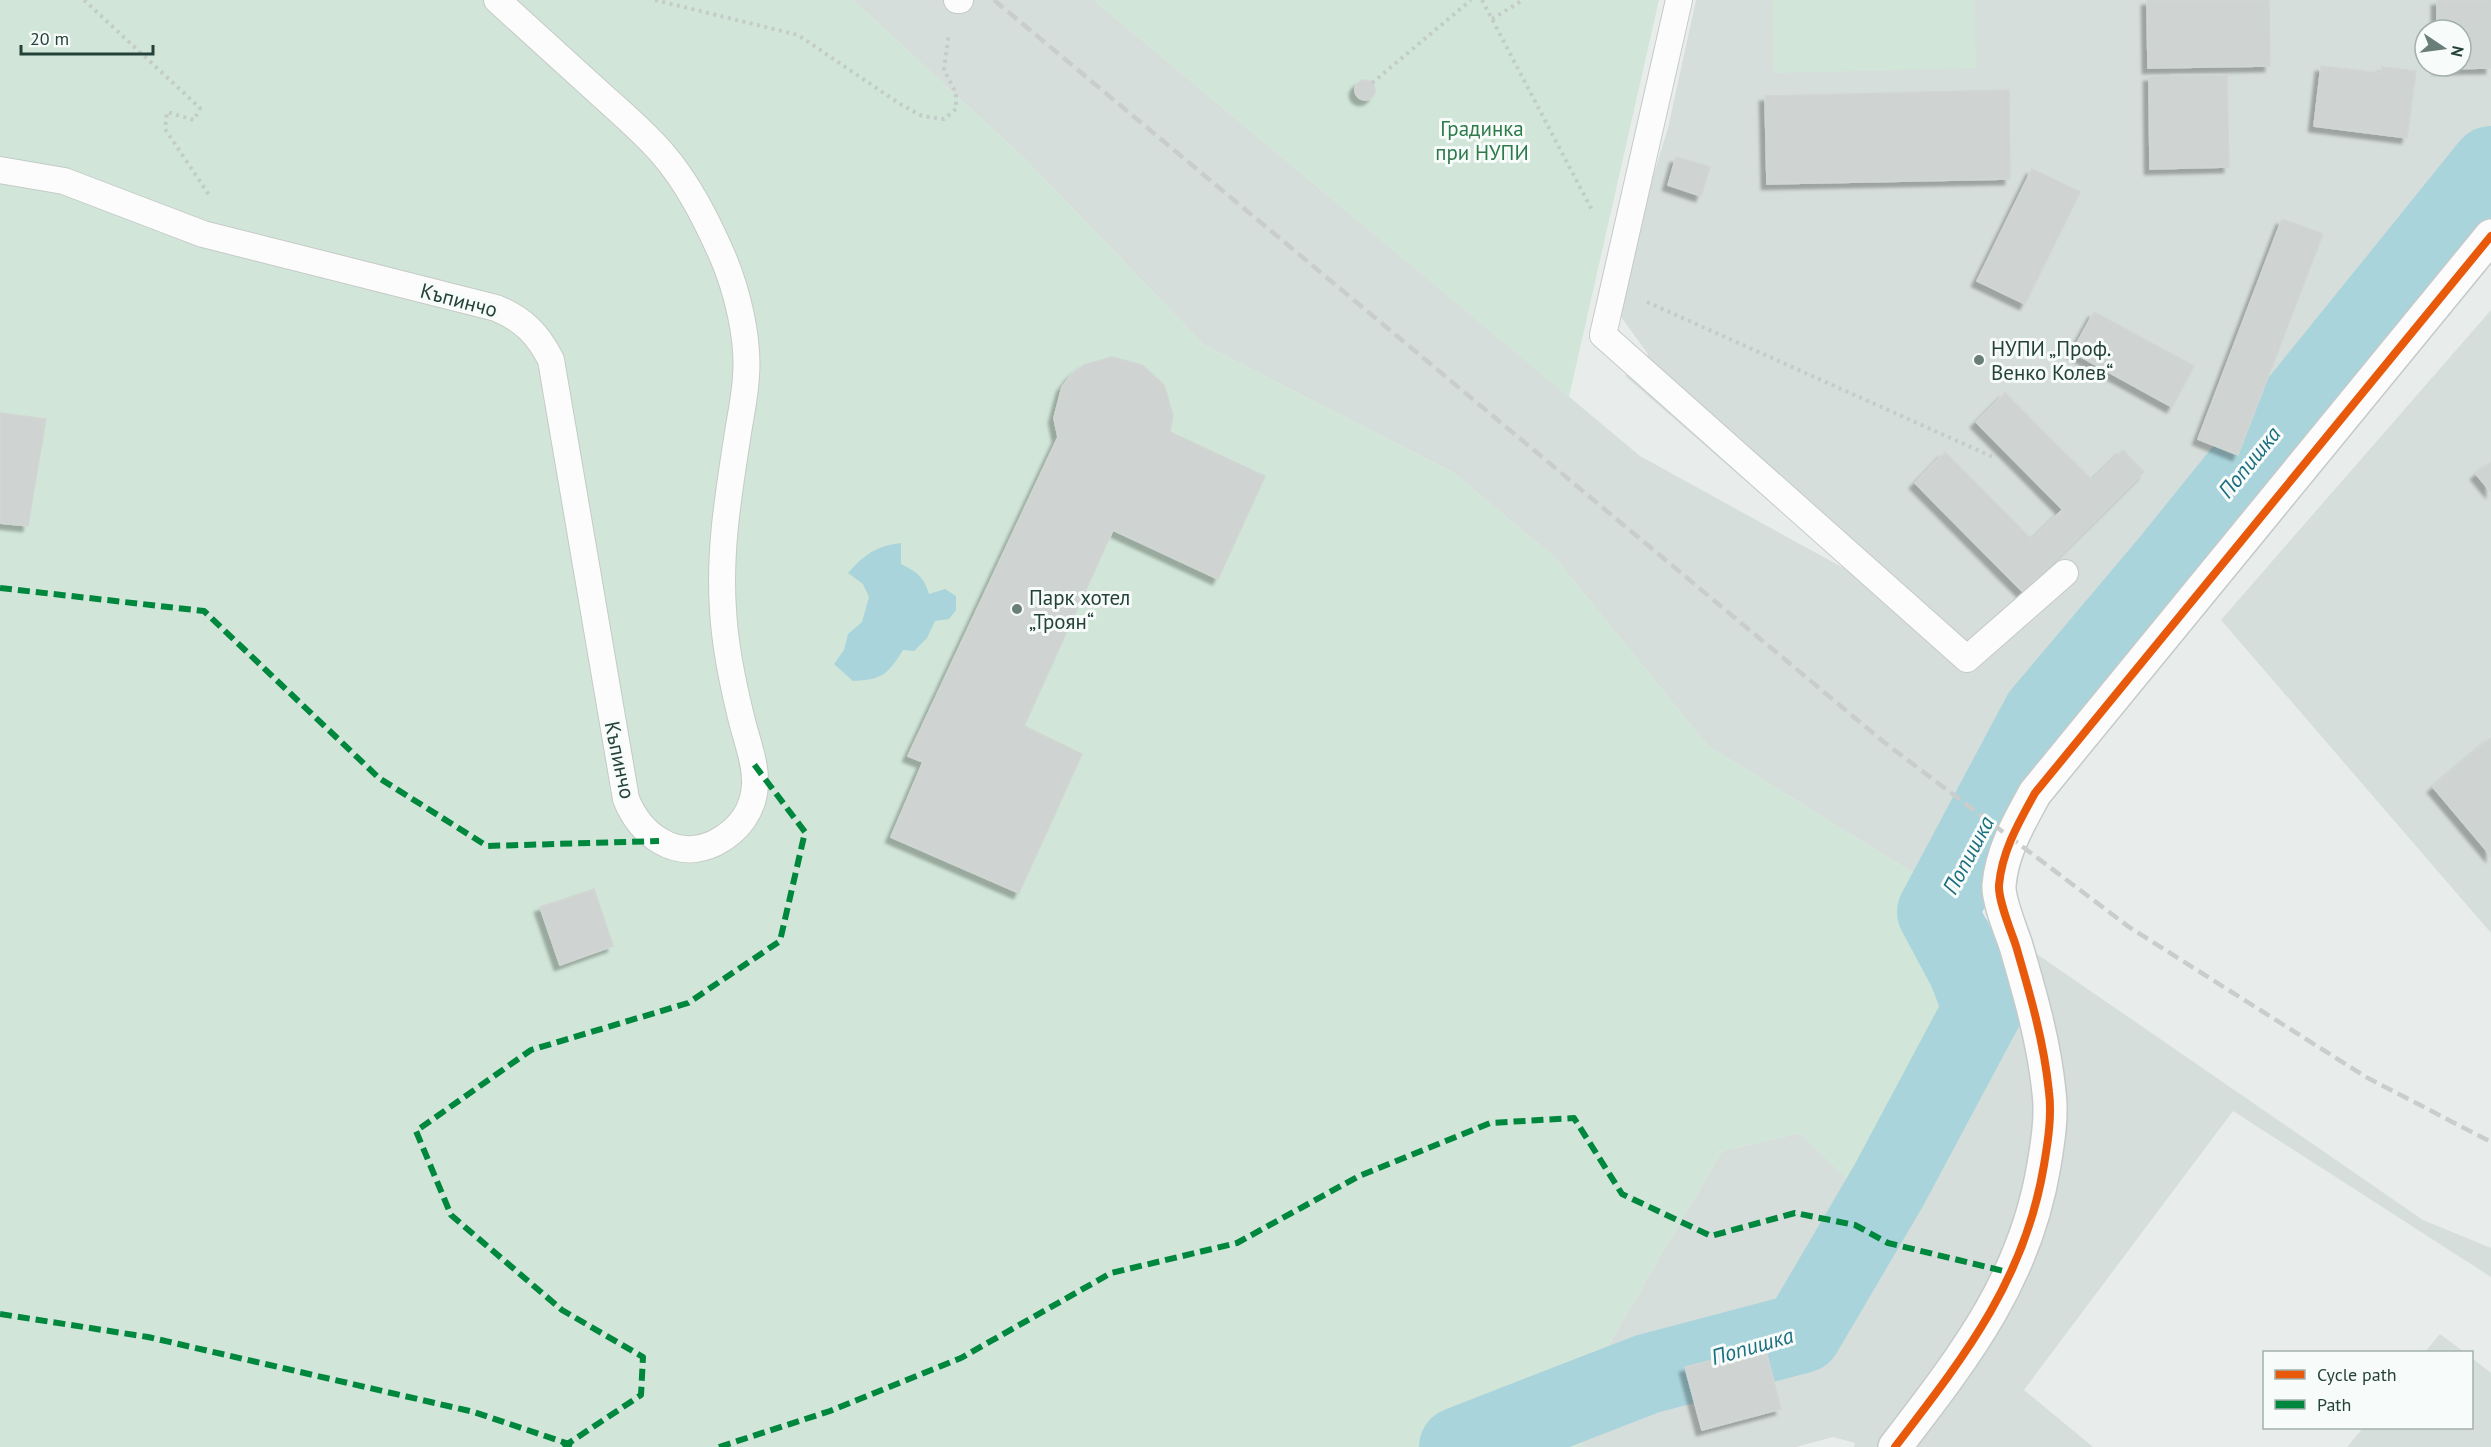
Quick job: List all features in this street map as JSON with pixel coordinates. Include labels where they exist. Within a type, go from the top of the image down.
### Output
[{"type":"street","points":[[1892,1446],[1972,1343],[1996,1306],[2016,1266],[2041,1182],[2048,1138],[2049,1094],[2037,1020],[1998,887],[2009,840],[2035,793],[2491,236]]},
{"type":"lane","name":"Къпинчо","points":[[0,170],[64,181],[203,234],[495,308],[527,325],[541,341],[551,360],[618,764],[626,799],[633,815],[644,830],[658,841],[693,849],[710,845],[728,836],[743,822],[752,803],[755,784],[731,676],[724,629],[721,583],[723,527],[747,374],[743,335],[735,296],[723,259],[707,222],[664,155],[637,125],[497,0]]},
{"type":"lane","points":[[1679,0],[1603,335],[1967,659],[2065,573]]},
{"type":"path","points":[[84,0],[200,108],[194,120],[167,112],[165,129],[216,205],[203,234]]},
{"type":"path","points":[[656,0],[798,35],[900,104],[922,116],[944,118],[956,109],[956,93],[944,70],[946,41],[959,0]]},
{"type":"path","points":[[1372,83],[1471,0]]},
{"type":"path","points":[[1482,0],[1619,262]]},
{"type":"path","points":[[1492,19],[1523,0]]},
{"type":"path","points":[[1613,288],[1994,457]]},
{"type":"shaded area","name":"НУПИ „Проф. Венко Колев“","points":[[853,0],[1094,0],[1640,456],[1849,571],[1625,376],[1648,354],[1613,306],[1668,128],[1696,0],[2491,0],[2491,140],[2014,730],[2053,768],[2026,835],[1973,910],[1708,746],[1555,558],[1454,473],[1204,345],[1026,160]]},
{"type":"shaded area","points":[[2491,310],[2491,933],[2221,620]]},
{"type":"shaded area","points":[[1973,910],[2423,1220],[2491,1248],[2491,1277],[2233,1111],[2024,1390],[2093,1447],[1854,1447],[1855,1443],[1833,1437],[1796,1447],[1582,1447],[1575,1402],[1722,1151],[1800,1133],[1862,1193],[1956,1039],[1961,959]]},
{"type":"shaded area","points":[[2440,1334],[2463,1351],[2426,1351]]},
{"type":"shaded area","points":[[2473,1359],[2491,1373],[2491,1447],[2347,1447],[2362,1429],[2473,1429]]},
{"type":"green space","points":[[0,0],[853,0],[1026,160],[1204,345],[1454,473],[1555,558],[1708,746],[1973,910],[1961,959],[1956,1039],[1862,1194],[1800,1133],[1722,1151],[1575,1402],[1582,1447],[0,1447]]},
{"type":"green space","name":"Градинка при НУПИ","points":[[1094,0],[1659,0],[1569,397]]},
{"type":"green space","points":[[1773,0],[1974,0],[1976,68],[1774,73]]},
{"type":"green space","points":[[2491,140],[2491,228],[2053,768],[2014,730]]},
{"type":"water","points":[[901,543],[901,564],[919,576],[925,583],[929,594],[945,589],[956,596],[956,610],[949,619],[935,621],[927,638],[914,651],[903,650],[893,665],[883,674],[871,679],[853,681],[834,664],[844,650],[848,634],[862,622],[869,597],[863,584],[848,573],[872,552],[885,546]]},
{"type":"building","points":[[2147,0],[2269,0],[2270,66],[2148,68]]},
{"type":"building","points":[[2437,0],[2491,0],[2491,68],[2473,68],[2473,18],[2437,18]]},
{"type":"building","points":[[2321,66],[2380,73],[2382,67],[2413,71],[2413,78],[2415,78],[2407,138],[2314,126]]},
{"type":"building","points":[[2227,75],[2229,167],[2150,169],[2149,76]]},
{"type":"building","points":[[1365,80],[1372,83],[1375,90],[1372,97],[1365,100],[1358,97],[1355,90],[1358,83]]},
{"type":"building","points":[[2009,90],[2010,179],[1767,184],[1765,96]]},
{"type":"building","points":[[1676,157],[1710,167],[1701,196],[1668,185]]},
{"type":"building","points":[[2032,169],[2080,192],[2025,304],[1977,281]]},
{"type":"building","points":[[2282,219],[2323,234],[2238,455],[2198,439]]},
{"type":"building","points":[[2094,312],[2194,366],[2172,407],[2072,352]]},
{"type":"building","points":[[1112,357],[1142,365],[1164,385],[1173,415],[1170,432],[1265,476],[1218,579],[1113,530],[1024,726],[1082,754],[1019,893],[891,837],[923,762],[908,756],[1058,437],[1054,418],[1062,387],[1072,374],[1084,365]]},
{"type":"building","points":[[2005,393],[2092,480],[2063,510],[1976,422]]},
{"type":"building","points":[[0,413],[46,419],[28,526],[0,523]]},
{"type":"building","points":[[2123,450],[2144,472],[2023,592],[2001,570]]},
{"type":"building","points":[[1945,452],[2032,540],[2001,570],[1915,483]]},
{"type":"building","points":[[2491,462],[2491,492],[2476,474]]},
{"type":"building","points":[[2491,738],[2491,856],[2433,787]]},
{"type":"building","points":[[594,889],[613,946],[560,965],[540,907]]},
{"type":"building","points":[[1765,1347],[1781,1409],[1702,1430],[1685,1367]]},
{"type":"waterway","name":"Попишка","points":[[1459,1447],[1647,1374],[1802,1333],[1889,1185],[1983,1009],[1968,970],[1937,912],[2042,715],[2171,562],[2491,166]]},
{"type":"railway","points":[[994,0],[1885,743],[2129,927],[2366,1077],[2491,1142]]},
{"type":"marked path","points":[[0,588],[204,611],[379,778],[487,846],[659,841]]},
{"type":"marked path","points":[[563,1447],[641,1395],[643,1357],[562,1310],[451,1215],[416,1131],[531,1050],[688,1003],[780,941],[805,832],[753,763]]},
{"type":"marked path","points":[[719,1447],[830,1411],[961,1358],[1111,1273],[1237,1243],[1359,1176],[1490,1123],[1574,1118],[1622,1194],[1711,1236],[1795,1213],[1855,1225],[1888,1243],[2012,1273]]},
{"type":"marked path","points":[[0,1314],[148,1337],[474,1412],[578,1447]]},
{"type":"cycle path","points":[[1895,1447],[1967,1349],[2007,1281],[2035,1206],[2044,1165],[2050,1110],[2044,1055],[2031,1000],[1999,891],[2007,849],[2017,826],[2035,793],[2491,236]]},
{"type":"place","name":"НУПИ „Проф. Венко Колев“","points":[[1979,360]]},
{"type":"place","name":"Парк хотел „Троян“","points":[[1017,609]]}]
